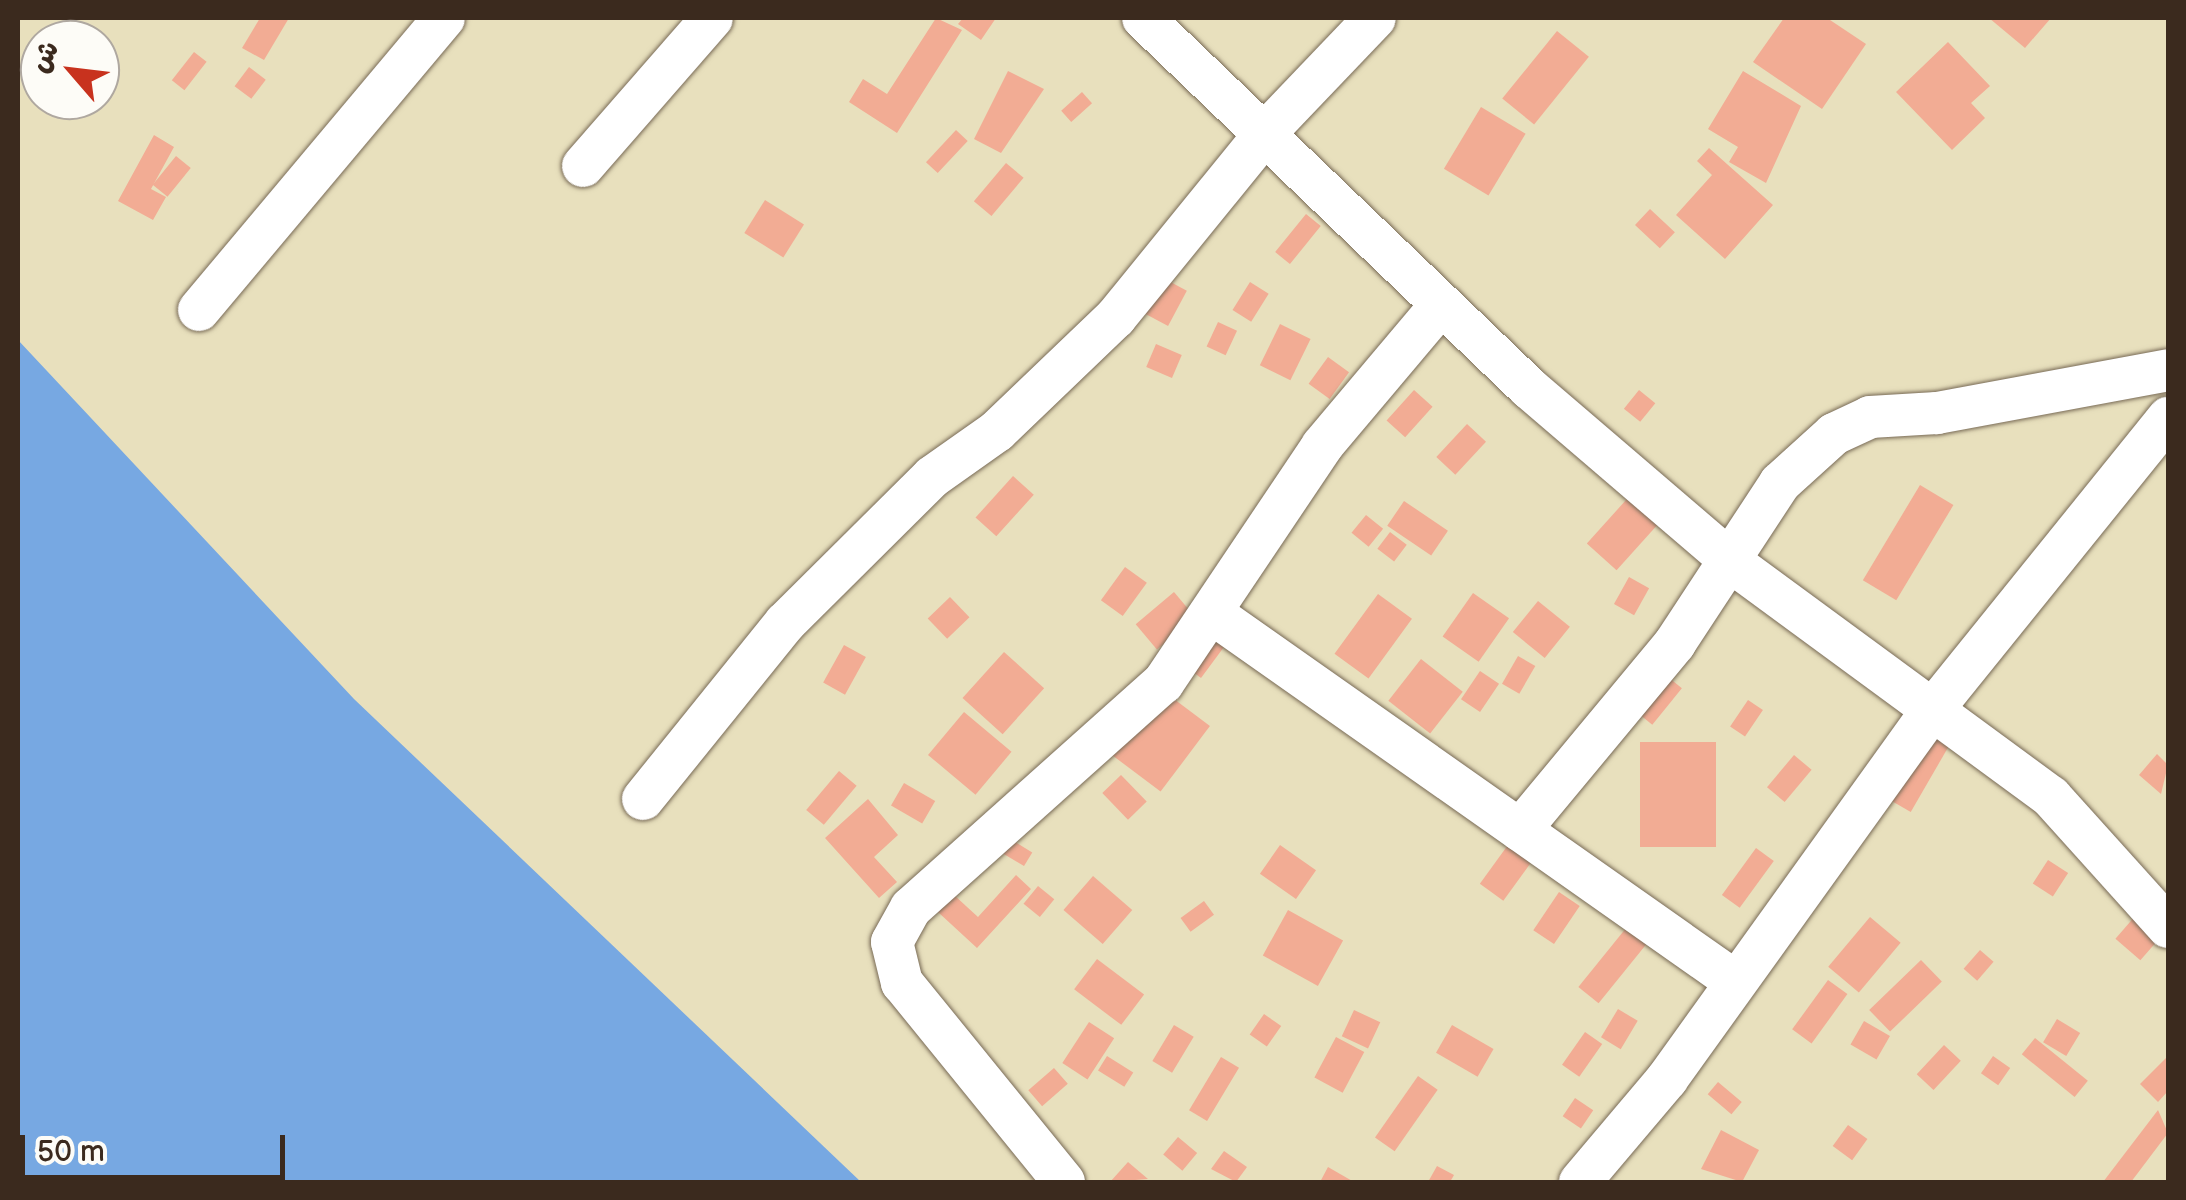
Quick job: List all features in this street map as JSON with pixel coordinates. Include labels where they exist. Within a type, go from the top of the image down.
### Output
[{"type":"street","points":[[199,310],[444,18]]},
{"type":"street","points":[[582,166],[712,18]]},
{"type":"street","points":[[1143,18],[1268,131],[1439,308],[1734,564],[2050,797],[2168,927]]},
{"type":"street","points":[[644,799],[785,622],[932,477],[997,432],[1116,317],[1268,131],[1375,18]]},
{"type":"street","points":[[1064,1182],[902,982],[892,942],[912,908],[1163,684],[1322,446],[1439,308]]},
{"type":"street","points":[[1520,830],[1734,564],[1803,456],[1870,416],[1937,413],[2168,370]]},
{"type":"street","points":[[1580,1182],[1736,982],[1934,708],[2168,418]]},
{"type":"street","points":[[1213,614],[1736,982]]},
{"type":"water","points":[[18,340],[354,699],[861,1182],[18,1182]]},
{"type":"building","points":[[260,18],[289,18],[264,60],[242,48]]},
{"type":"building","points":[[936,18],[962,30],[897,133],[849,102],[863,79],[887,94]]},
{"type":"building","points":[[963,18],[996,18],[981,40],[958,24]]},
{"type":"building","points":[[1784,18],[1827,18],[1866,44],[1822,109],[1753,62]]},
{"type":"building","points":[[1989,18],[2051,18],[2025,48]]},
{"type":"building","points":[[1557,31],[1589,57],[1534,124],[1502,99]]},
{"type":"building","points":[[1948,42],[1990,86],[1971,103],[1985,118],[1952,150],[1896,92]]},
{"type":"building","points":[[194,52],[207,62],[184,90],[172,80]]},
{"type":"building","points":[[249,67],[266,80],[251,99],[235,86]]},
{"type":"building","points":[[1008,71],[1044,89],[1001,153],[974,139]]},
{"type":"building","points":[[1743,71],[1801,106],[1766,183],[1729,162],[1738,147],[1708,129]]},
{"type":"building","points":[[1082,92],[1092,103],[1071,122],[1061,111]]},
{"type":"building","points":[[1481,107],[1526,134],[1488,195],[1444,169]]},
{"type":"building","points":[[956,130],[968,141],[938,173],[926,162]]},
{"type":"building","points":[[154,135],[174,147],[151,189],[166,197],[153,220],[118,201]]},
{"type":"building","points":[[1709,148],[1773,205],[1725,259],[1676,215],[1712,175],[1697,161]]},
{"type":"building","points":[[176,156],[191,168],[167,197],[153,185]]},
{"type":"building","points":[[1006,163],[1024,178],[991,216],[974,201]]},
{"type":"building","points":[[765,200],[804,224],[783,257],[744,233]]},
{"type":"building","points":[[1650,209],[1675,232],[1660,248],[1635,225]]},
{"type":"building","points":[[1306,214],[1321,226],[1290,264],[1275,252]]},
{"type":"building","points":[[1163,278],[1187,291],[1168,326],[1144,313]]},
{"type":"building","points":[[1250,282],[1269,294],[1251,322],[1233,310]]},
{"type":"building","points":[[1218,322],[1237,331],[1226,355],[1207,346]]},
{"type":"building","points":[[1280,324],[1311,339],[1290,380],[1260,365]]},
{"type":"building","points":[[1156,344],[1182,355],[1172,378],[1146,367]]},
{"type":"building","points":[[1328,357],[1349,372],[1330,399],[1309,384]]},
{"type":"building","points":[[1414,390],[1433,407],[1405,437],[1387,420]]},
{"type":"building","points":[[1639,390],[1655,403],[1640,422],[1624,409]]},
{"type":"building","points":[[1467,424],[1486,442],[1455,475],[1436,457]]},
{"type":"building","points":[[1013,476],[1034,495],[996,536],[976,518]]},
{"type":"building","points":[[1920,485],[1953,505],[1896,600],[1863,580]]},
{"type":"building","points":[[1635,490],[1665,517],[1617,570],[1587,544]]},
{"type":"building","points":[[1404,501],[1448,531],[1431,556],[1387,526]]},
{"type":"building","points":[[1366,515],[1383,529],[1369,547],[1352,533]]},
{"type":"building","points":[[1390,532],[1407,545],[1394,561],[1377,549]]},
{"type":"building","points":[[1125,567],[1147,583],[1123,616],[1101,600]]},
{"type":"building","points":[[1629,577],[1649,588],[1634,615],[1614,604]]},
{"type":"building","points":[[1174,592],[1195,617],[1157,649],[1136,624]]},
{"type":"building","points":[[1473,593],[1509,618],[1479,662],[1443,636]]},
{"type":"building","points":[[1378,594],[1412,619],[1368,679],[1335,654]]},
{"type":"building","points":[[950,597],[969,617],[947,639],[928,619]]},
{"type":"building","points":[[1538,601],[1570,627],[1545,658],[1513,632]]},
{"type":"building","points":[[1241,624],[1201,678],[1181,663]]},
{"type":"building","points":[[844,645],[866,657],[845,695],[823,683]]},
{"type":"building","points":[[1004,652],[1044,688],[1003,734],[963,698]]},
{"type":"building","points":[[1518,656],[1535,666],[1519,694],[1502,684]]},
{"type":"building","points":[[1421,659],[1463,692],[1430,733],[1388,701]]},
{"type":"building","points":[[1657,668],[1682,688],[1652,725],[1627,705]]},
{"type":"building","points":[[1480,671],[1499,684],[1480,712],[1461,699]]},
{"type":"building","points":[[1158,687],[1210,726],[1161,792],[1109,752]]},
{"type":"building","points":[[1748,700],[1763,710],[1745,737],[1730,727]]},
{"type":"building","points":[[964,712],[1011,752],[975,795],[928,755]]},
{"type":"building","points":[[1931,721],[1955,735],[1911,812],[1886,798]]},
{"type":"building","points":[[1640,742],[1716,742],[1716,847],[1640,847]]},
{"type":"building","points":[[2157,754],[2168,765],[2161,794],[2139,775]]},
{"type":"building","points":[[1794,755],[1812,770],[1785,802],[1767,787]]},
{"type":"building","points":[[839,771],[857,786],[824,825],[806,810]]},
{"type":"building","points":[[1121,775],[1147,802],[1128,820],[1102,793]]},
{"type":"building","points":[[904,783],[935,801],[922,824],[891,806]]},
{"type":"building","points":[[868,799],[898,835],[874,857],[897,882],[879,898],[825,838]]},
{"type":"building","points":[[1521,827],[1544,844],[1503,901],[1480,884]]},
{"type":"building","points":[[1010,839],[1032,852],[1024,866],[1002,853]]},
{"type":"building","points":[[1280,845],[1316,870],[1296,899],[1260,874]]},
{"type":"building","points":[[1756,848],[1774,861],[1740,908],[1722,895]]},
{"type":"building","points":[[2048,860],[2068,873],[2053,897],[2033,883]]},
{"type":"building","points":[[1016,875],[1031,889],[977,948],[926,901],[942,884],[978,917]]},
{"type":"building","points":[[1093,876],[1132,910],[1103,944],[1063,910]]},
{"type":"building","points":[[1038,886],[1054,899],[1040,917],[1024,904]]},
{"type":"building","points":[[1559,892],[1580,906],[1554,944],[1533,930]]},
{"type":"building","points":[[1204,901],[1214,915],[1191,932],[1181,918]]},
{"type":"building","points":[[2143,907],[2168,929],[2140,960],[2115,939]]},
{"type":"building","points":[[1288,910],[1343,941],[1318,986],[1263,955]]},
{"type":"building","points":[[1635,917],[1655,933],[1599,1003],[1578,987]]},
{"type":"building","points":[[1870,917],[1901,943],[1859,993],[1828,967]]},
{"type":"building","points":[[1980,950],[1994,962],[1977,981],[1964,969]]},
{"type":"building","points":[[1097,959],[1144,995],[1121,1025],[1074,989]]},
{"type":"building","points":[[1921,960],[1942,982],[1890,1032],[1869,1010]]},
{"type":"building","points":[[1828,980],[1847,994],[1812,1043],[1792,1029]]},
{"type":"building","points":[[1618,1009],[1638,1021],[1621,1049],[1601,1037]]},
{"type":"building","points":[[1354,1010],[1380,1022],[1368,1049],[1342,1036]]},
{"type":"building","points":[[1264,1014],[1281,1026],[1267,1047],[1250,1034]]},
{"type":"building","points":[[2057,1019],[2080,1033],[2066,1056],[2043,1042]]},
{"type":"building","points":[[1864,1021],[1890,1036],[1876,1059],[1850,1044]]},
{"type":"building","points":[[1089,1022],[1114,1038],[1087,1079],[1062,1063]]},
{"type":"building","points":[[1174,1025],[1194,1037],[1172,1073],[1152,1061]]},
{"type":"building","points":[[1452,1025],[1494,1049],[1478,1077],[1436,1053]]},
{"type":"building","points":[[1585,1032],[1602,1044],[1579,1077],[1562,1065]]},
{"type":"building","points":[[1336,1037],[1364,1052],[1343,1093],[1314,1078]]},
{"type":"building","points":[[2035,1038],[2088,1081],[2075,1097],[2022,1054]]},
{"type":"building","points":[[1944,1045],[1961,1061],[1934,1090],[1917,1074]]},
{"type":"building","points":[[1107,1056],[1133,1072],[1124,1087],[1098,1070]]},
{"type":"building","points":[[1993,1056],[2010,1068],[1998,1085],[1981,1073]]},
{"type":"building","points":[[2168,1056],[2168,1091],[2158,1102],[2140,1084]]},
{"type":"building","points":[[1221,1057],[1239,1068],[1207,1121],[1189,1110]]},
{"type":"building","points":[[1054,1068],[1068,1084],[1042,1106],[1028,1090]]},
{"type":"building","points":[[1418,1076],[1438,1090],[1395,1151],[1375,1137]]},
{"type":"building","points":[[1718,1082],[1742,1102],[1731,1114],[1708,1094]]},
{"type":"building","points":[[1575,1098],[1593,1110],[1581,1129],[1563,1116]]},
{"type":"building","points":[[2158,1110],[2168,1133],[2131,1182],[2103,1182]]},
{"type":"building","points":[[1848,1125],[1867,1139],[1852,1160],[1833,1146]]},
{"type":"building","points":[[1721,1130],[1759,1150],[1742,1182],[1701,1169]]},
{"type":"building","points":[[1178,1137],[1197,1153],[1182,1171],[1163,1155]]},
{"type":"building","points":[[1224,1151],[1247,1167],[1236,1182],[1211,1169]]},
{"type":"building","points":[[1128,1162],[1148,1179],[1110,1182]]},
{"type":"building","points":[[1437,1166],[1454,1175],[1450,1182],[1428,1182]]},
{"type":"building","points":[[1328,1167],[1354,1182],[1320,1182]]}]
